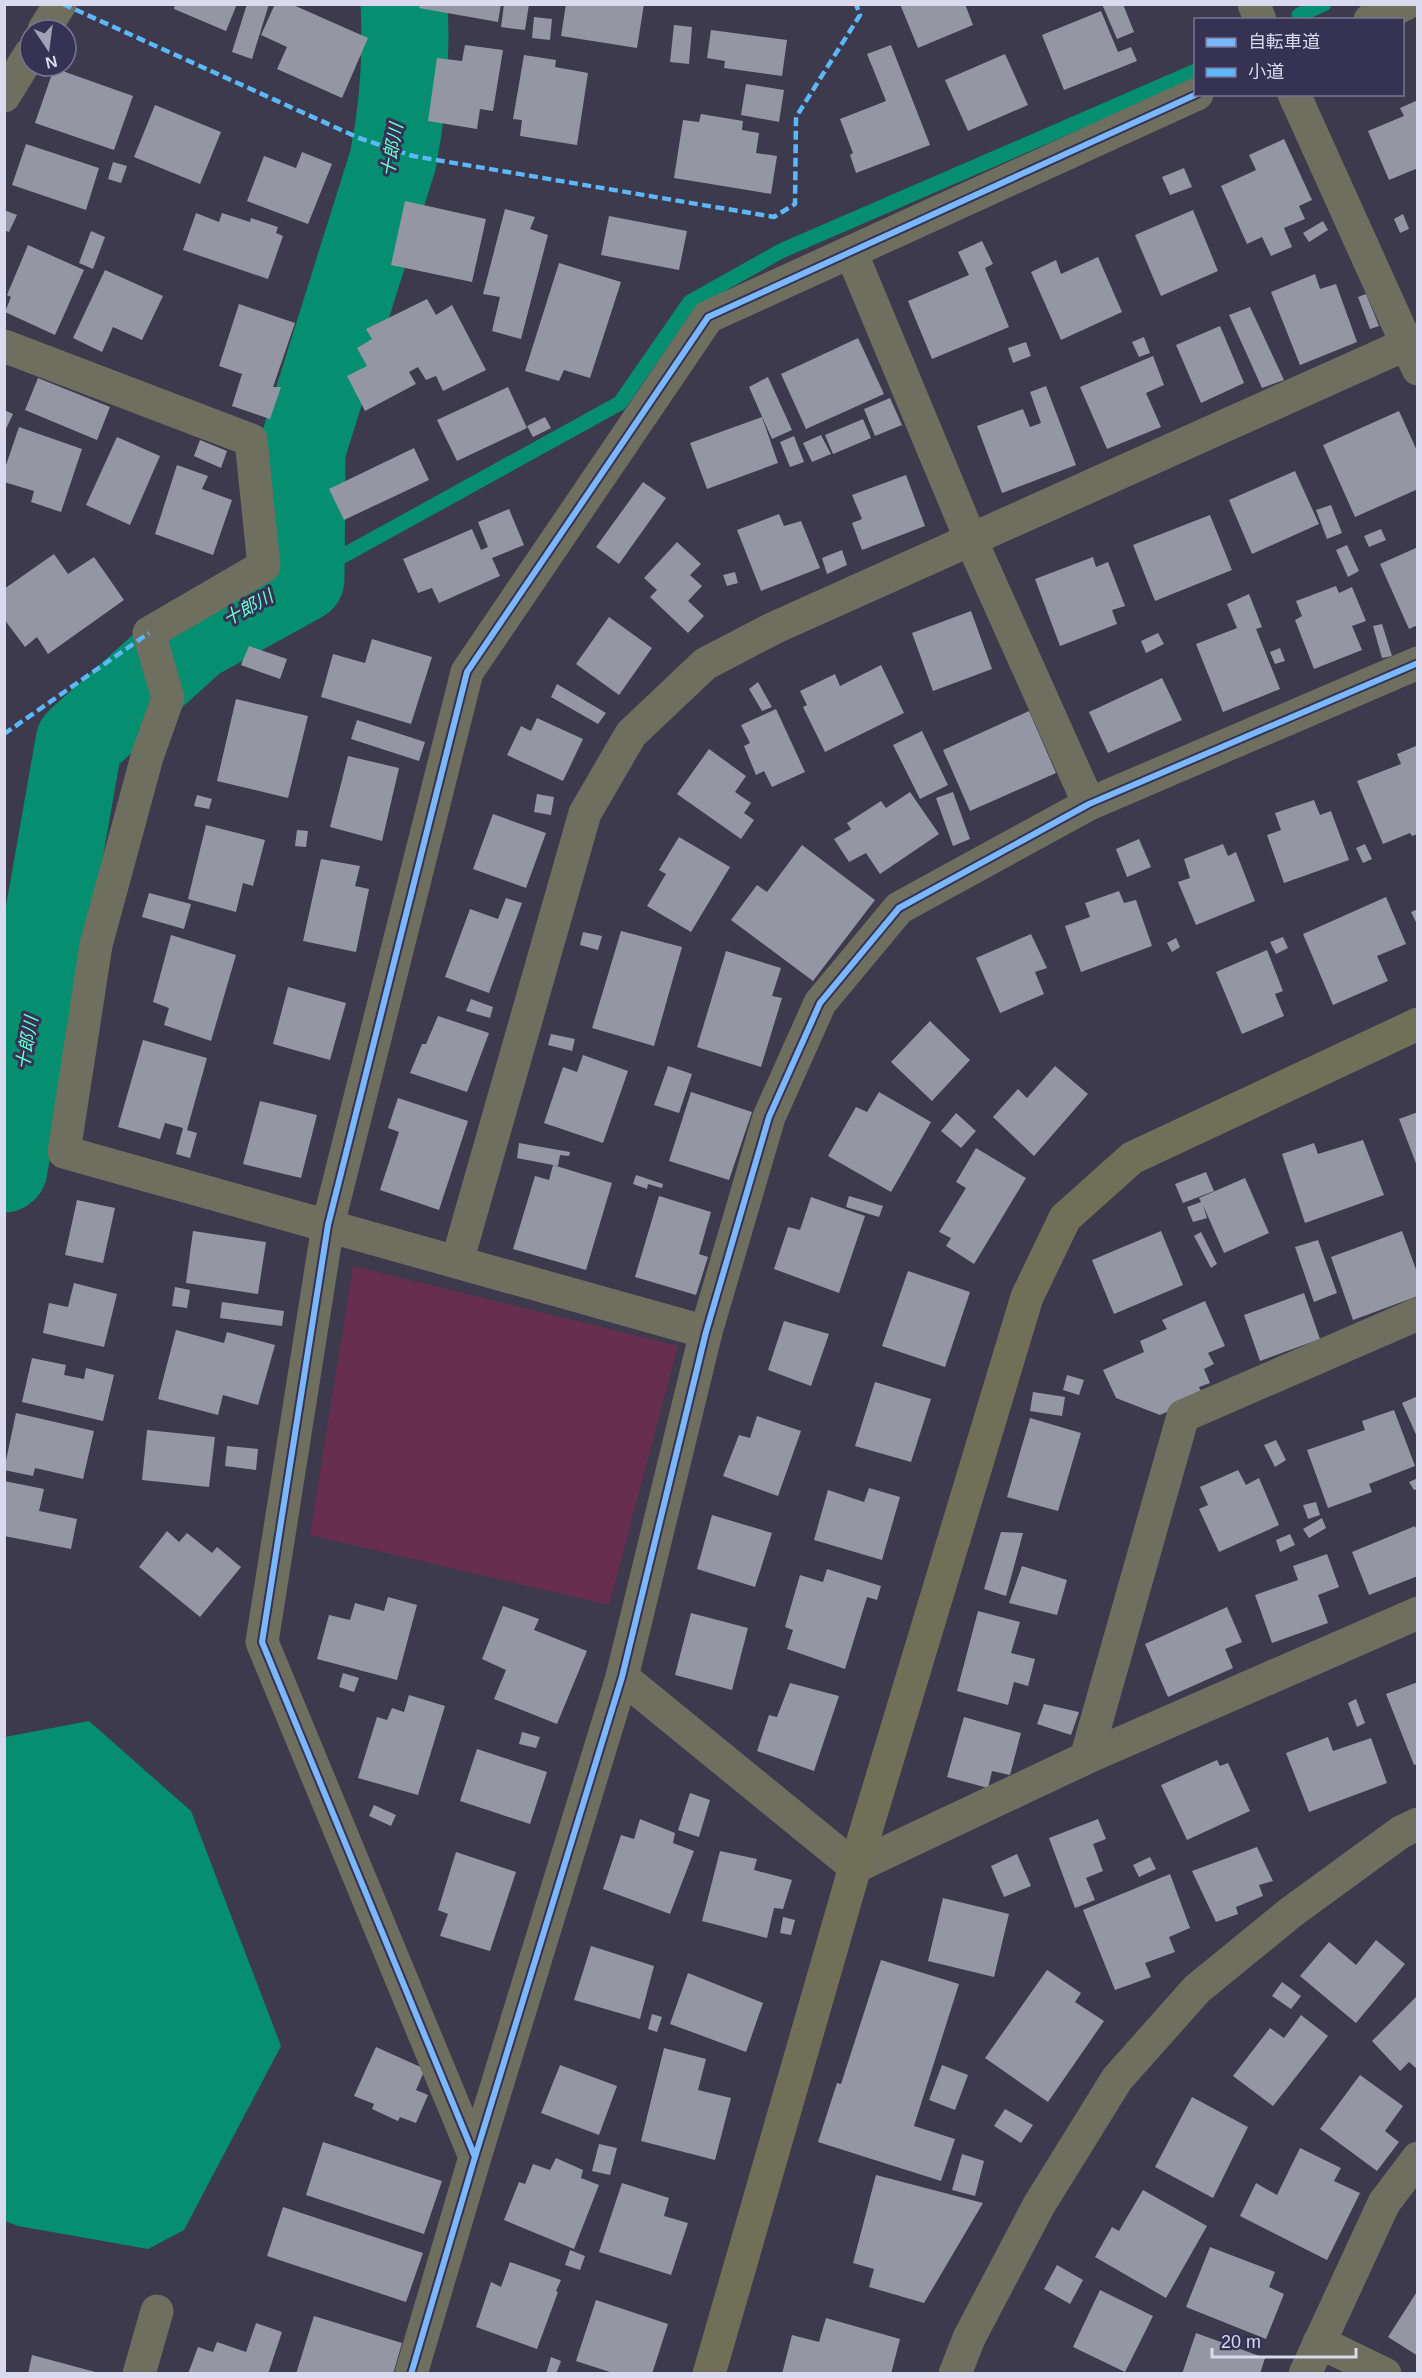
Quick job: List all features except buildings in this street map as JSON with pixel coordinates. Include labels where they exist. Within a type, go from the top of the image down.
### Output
[{"type":"street","points":[[51,18],[60,4]]},
{"type":"street","points":[[1374,18],[1406,4]]},
{"type":"street","points":[[4,96],[18,73]]},
{"type":"street","points":[[475,2157],[262,1642],[328,1225],[467,672],[708,318],[1194,95]]},
{"type":"street","points":[[457,1262],[585,813],[631,734],[705,664],[774,628],[971,540],[1414,351],[1295,96]]},
{"type":"street","points":[[851,252],[971,540],[1089,804]]},
{"type":"street","points":[[4,346],[251,440],[264,566],[150,633],[168,698],[147,757],[96,945],[64,1152],[706,1332]]},
{"type":"street","points":[[411,2373],[622,1677],[706,1332],[769,1117],[820,1003],[899,908],[1089,804],[1418,663]]},
{"type":"street","points":[[709,2373],[855,1867],[1027,1297],[1065,1218],[1132,1158],[1418,1024]]},
{"type":"street","points":[[1086,1758],[1183,1416],[1418,1314]]},
{"type":"street","points":[[855,1867],[1086,1758],[1418,1613]]},
{"type":"street","points":[[622,1677],[855,1867]]},
{"type":"street","points":[[955,2373],[969,2338],[1039,2205],[1117,2079],[1197,1989],[1290,1913],[1401,1832],[1418,1824]]},
{"type":"street","points":[[1305,2373],[1384,2203],[1418,2158]]},
{"type":"street","points":[[139,2373],[157,2311]]},
{"type":"street","points":[[1319,2342],[1385,2373]]},
{"type":"shaded area","points":[[353,1266],[678,1346],[609,1605],[310,1535]]},
{"type":"shaded area","points":[[89,1721],[191,1811],[281,2046],[184,2230],[148,2249],[18,2226],[5,2221],[5,1737]]},
{"type":"waterway","name":"十郎川","points":[[4,1169],[79,742],[194,638],[301,579],[302,450],[393,160],[403,83],[404,4]]},
{"type":"waterway","points":[[1299,15],[1324,4]]},
{"type":"waterway","points":[[301,579],[620,403],[690,302],[781,251],[1194,72]]},
{"type":"marked path","points":[[63,4],[359,138],[413,156],[774,217],[795,204],[796,117],[860,15],[856,4]]},
{"type":"marked path","points":[[4,734],[149,633]]},
{"type":"cycle path","points":[[475,2157],[262,1642],[328,1225],[467,672],[708,317],[1194,95]]},
{"type":"cycle path","points":[[411,2374],[622,1677],[706,1332],[769,1117],[820,1003],[899,908],[1089,804],[1418,663]]}]
